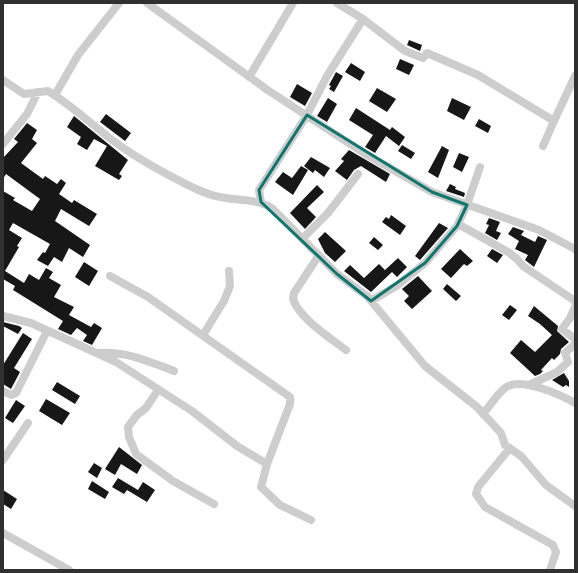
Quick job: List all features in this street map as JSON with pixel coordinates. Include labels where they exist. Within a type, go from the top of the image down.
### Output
[{"type":"street","points":[[55,95],[82,49],[119,3]]},
{"type":"street","points":[[147,3],[249,77],[367,155],[432,192],[539,230],[575,249]]},
{"type":"street","points":[[249,77],[293,3]]},
{"type":"street","points":[[337,3],[363,19],[404,51],[423,58],[426,53],[478,75],[554,121]]},
{"type":"street","points":[[261,202],[259,190],[363,19]]},
{"type":"street","points":[[543,146],[575,76]]},
{"type":"street","points":[[3,80],[24,94],[48,91],[55,95],[82,114],[100,131],[124,148],[179,181],[210,194],[226,198],[261,202],[273,208],[337,274],[362,292],[371,301],[425,366],[483,414],[501,433],[505,445],[521,456],[546,485],[575,506]]},
{"type":"street","points":[[3,144],[27,114],[38,92]]},
{"type":"street","points":[[371,301],[398,285],[425,263],[458,224],[480,167]]},
{"type":"street","points":[[303,238],[328,213],[358,174]]},
{"type":"street","points":[[458,224],[508,252],[517,259],[522,266],[575,301]]},
{"type":"street","points":[[320,255],[294,294],[293,299],[304,315],[317,328],[346,350]]},
{"type":"street","points":[[203,335],[224,301],[230,286],[229,271]]},
{"type":"street","points":[[110,276],[148,297],[290,397],[290,404],[267,464],[261,487],[263,491],[280,505],[312,520]]},
{"type":"street","points":[[575,307],[570,318],[562,329],[575,339]]},
{"type":"street","points":[[3,316],[32,323],[116,362],[192,411],[237,446],[267,464]]},
{"type":"street","points":[[3,391],[11,395],[16,394],[47,330]]},
{"type":"street","points":[[529,385],[557,372],[568,362],[565,353],[575,344]]},
{"type":"street","points":[[97,353],[114,352],[131,355],[174,371]]},
{"type":"street","points":[[483,414],[506,387],[514,384],[529,385],[561,395],[575,403]]},
{"type":"street","points":[[158,390],[146,408],[137,415],[128,426],[129,437],[136,454],[174,481],[214,504]]},
{"type":"street","points":[[3,460],[28,423]]},
{"type":"street","points":[[510,448],[478,487],[476,494],[485,507],[554,545],[556,552],[550,570]]},
{"type":"street","points":[[3,533],[69,570]]},
{"type":"highlighted area","points":[[307,115],[432,192],[467,205],[457,226],[425,263],[371,301],[337,274],[261,202],[259,190]]},
{"type":"building","points":[[409,40],[422,45],[420,51],[407,45]]},
{"type":"building","points":[[400,59],[414,65],[409,75],[396,69]]},
{"type":"building","points":[[351,63],[365,72],[360,81],[345,72]]},
{"type":"building","points":[[336,72],[343,76],[334,92],[329,89],[331,86],[329,85]]},
{"type":"building","points":[[297,84],[312,93],[305,106],[290,97]]},
{"type":"building","points":[[377,88],[396,99],[387,112],[369,101]]},
{"type":"building","points":[[328,98],[337,104],[327,122],[317,116]]},
{"type":"building","points":[[452,98],[471,107],[464,120],[447,111]]},
{"type":"building","points":[[356,108],[390,130],[392,127],[405,137],[399,146],[386,136],[375,153],[365,147],[373,135],[349,120]]},
{"type":"building","points":[[106,114],[131,133],[125,141],[100,122]]},
{"type":"building","points":[[74,116],[128,160],[119,174],[122,176],[119,180],[95,166],[107,146],[94,139],[87,150],[77,144],[81,137],[67,127]]},
{"type":"building","points":[[479,119],[491,126],[488,133],[475,126]]},
{"type":"building","points":[[27,123],[37,130],[32,139],[37,143],[21,163],[43,179],[45,176],[57,184],[61,179],[66,183],[59,194],[72,203],[74,200],[97,214],[89,226],[61,209],[55,221],[90,245],[83,257],[69,248],[62,262],[54,257],[48,266],[37,260],[43,252],[45,253],[50,244],[13,223],[9,230],[22,238],[17,246],[19,247],[5,271],[24,283],[29,274],[39,280],[46,268],[53,272],[49,278],[61,285],[54,297],[74,307],[69,315],[91,327],[94,323],[102,328],[92,345],[83,341],[87,335],[77,328],[71,335],[58,329],[63,321],[13,290],[15,286],[3,279],[3,191],[15,198],[13,200],[32,211],[40,199],[6,174],[3,179],[3,158],[18,142],[14,139]]},
{"type":"building","points":[[402,145],[415,153],[411,159],[398,151]]},
{"type":"building","points":[[442,146],[449,150],[438,178],[428,172]]},
{"type":"building","points":[[349,150],[390,174],[386,182],[361,166],[354,170],[347,180],[335,171],[344,161],[341,159]]},
{"type":"building","points":[[459,153],[469,157],[462,172],[453,167]]},
{"type":"building","points":[[311,157],[330,168],[324,177],[315,170],[313,173],[304,166]]},
{"type":"building","points":[[301,166],[308,170],[293,195],[275,182],[283,172],[292,178]]},
{"type":"building","points":[[450,184],[456,187],[455,189],[465,193],[464,197],[446,191]]},
{"type":"building","points":[[317,185],[324,192],[307,208],[316,217],[305,229],[290,213]]},
{"type":"building","points":[[391,215],[406,226],[400,235],[382,222],[386,217],[389,219]]},
{"type":"building","points":[[489,218],[500,222],[496,231],[501,233],[497,240],[485,233],[489,225],[486,224]]},
{"type":"building","points":[[439,223],[448,228],[420,260],[415,256]]},
{"type":"building","points":[[513,227],[524,231],[521,235],[535,242],[538,236],[547,240],[534,267],[525,260],[528,255],[515,249],[519,241],[508,234]]},
{"type":"building","points":[[325,232],[346,251],[335,262],[325,253],[318,239]]},
{"type":"building","points":[[374,237],[383,245],[378,250],[369,243]]},
{"type":"building","points":[[460,249],[473,261],[467,266],[464,264],[451,278],[441,269]]},
{"type":"building","points":[[492,249],[503,255],[497,263],[487,256]]},
{"type":"building","points":[[398,258],[407,267],[397,277],[392,272],[371,292],[344,271],[350,265],[364,278],[379,264],[385,270]]},
{"type":"building","points":[[84,262],[98,271],[89,286],[75,277]]},
{"type":"building","points":[[418,276],[432,291],[412,309],[404,301],[409,296],[402,289]]},
{"type":"building","points":[[447,284],[461,296],[456,301],[443,289]]},
{"type":"building","points":[[510,305],[517,310],[509,320],[502,315]]},
{"type":"building","points":[[534,306],[558,326],[557,331],[569,342],[561,349],[560,354],[554,360],[552,358],[541,370],[543,371],[540,374],[535,376],[510,353],[521,340],[535,352],[552,335],[528,316]]},
{"type":"building","points":[[3,322],[22,328],[18,334],[3,326]]},
{"type":"building","points":[[23,333],[32,339],[14,368],[20,372],[11,389],[3,384],[3,365]]},
{"type":"building","points":[[564,373],[569,381],[569,387],[566,385],[563,387],[552,380]]},
{"type":"building","points":[[57,382],[80,396],[75,404],[52,390]]},
{"type":"building","points":[[46,399],[70,413],[62,425],[39,411]]},
{"type":"building","points":[[16,400],[25,406],[13,423],[5,418]]},
{"type":"building","points":[[119,447],[142,465],[137,474],[121,464],[115,475],[105,469]]},
{"type":"building","points":[[94,463],[102,468],[97,478],[88,472]]},
{"type":"building","points":[[118,478],[138,490],[143,482],[155,490],[147,502],[127,490],[124,494],[112,487]]},
{"type":"building","points":[[92,481],[109,492],[105,499],[88,489]]},
{"type":"building","points":[[3,490],[17,499],[11,509],[3,504]]}]
